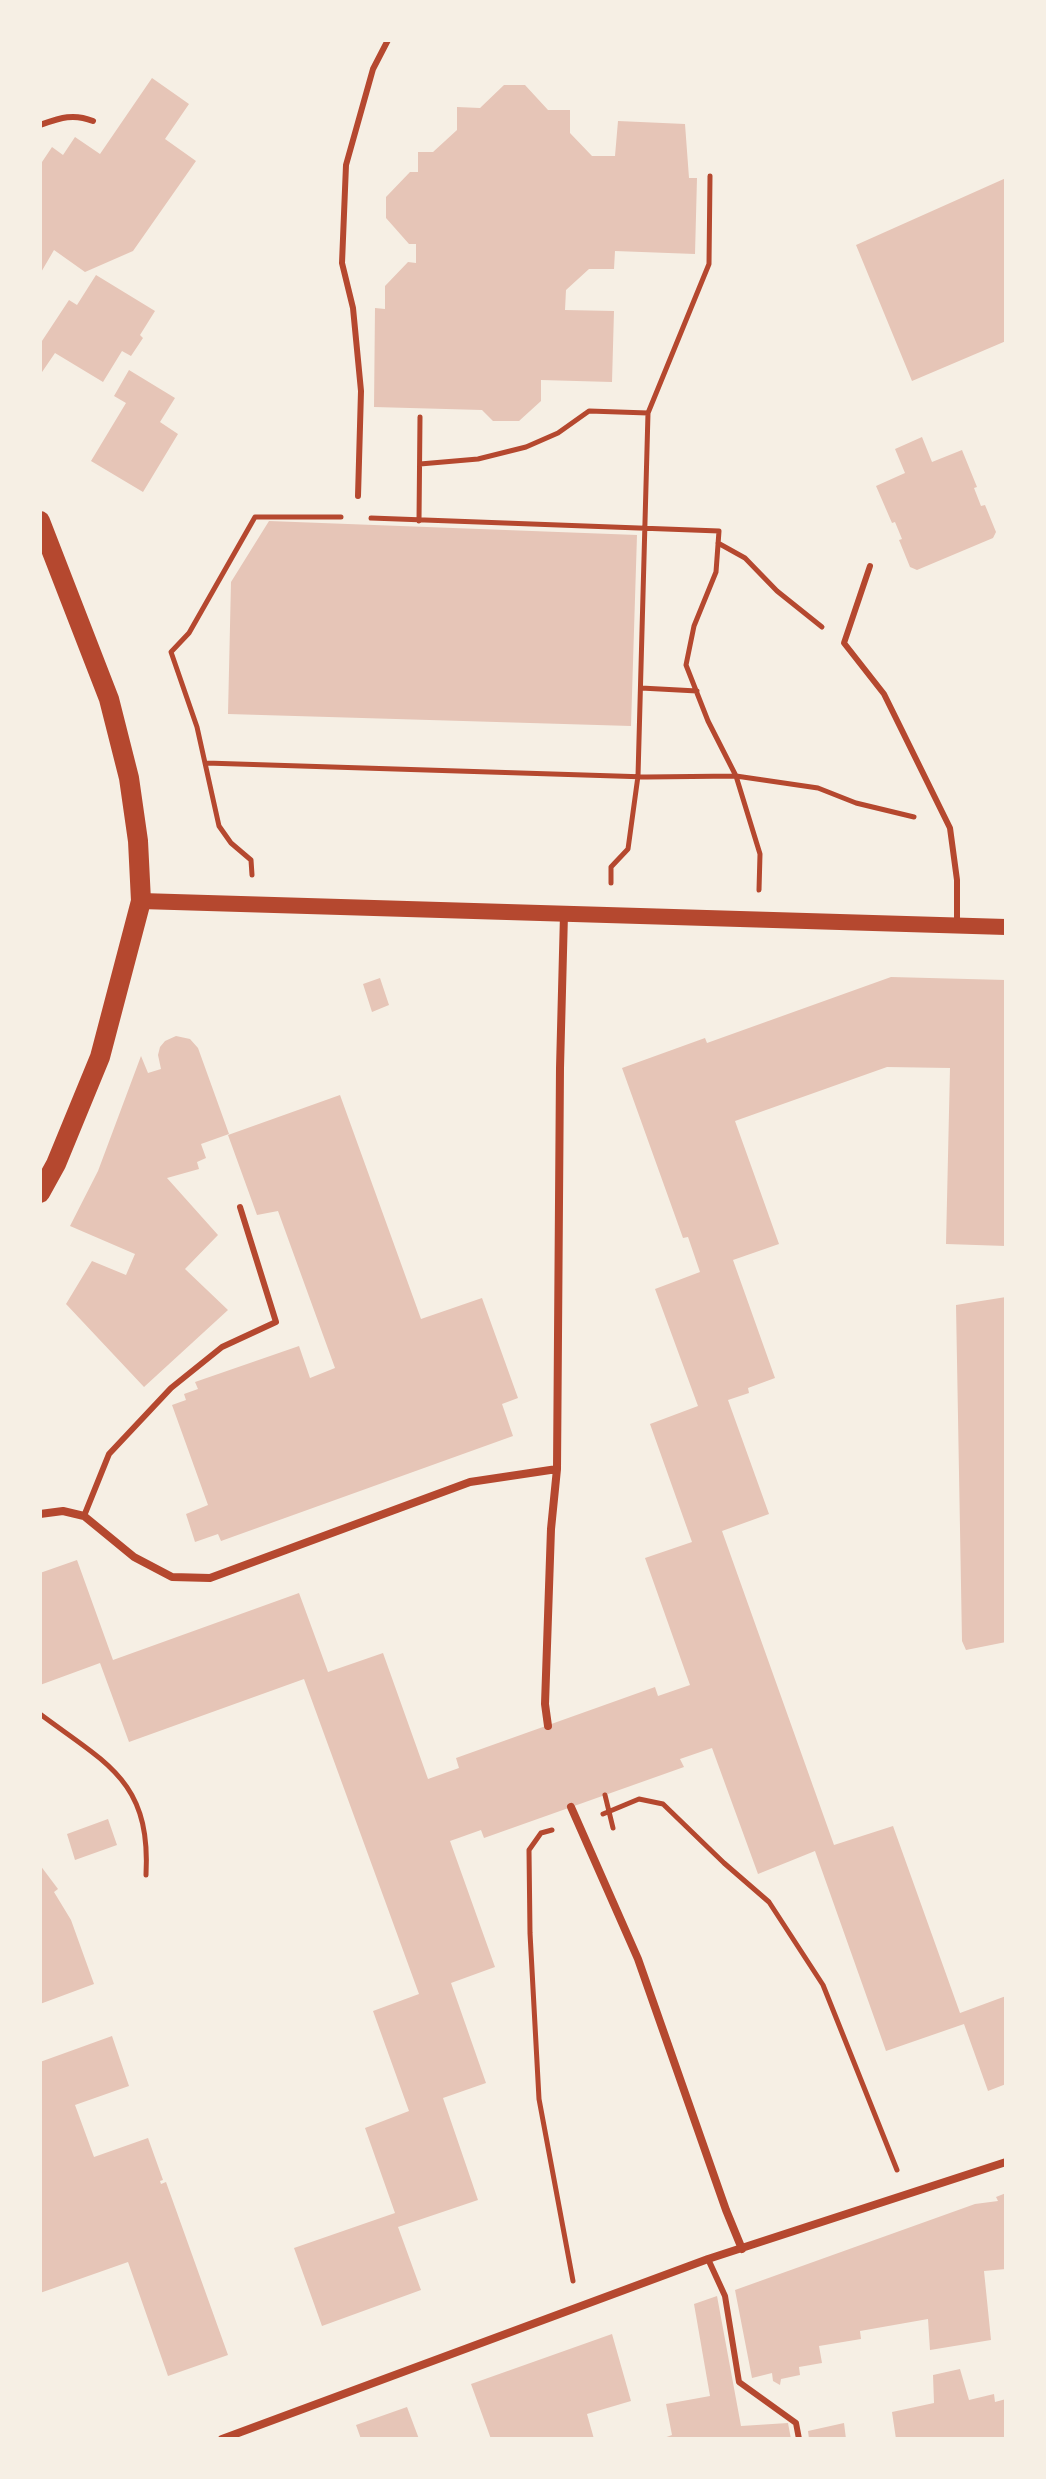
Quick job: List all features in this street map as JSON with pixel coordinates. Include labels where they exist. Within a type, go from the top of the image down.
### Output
[{"type":"main road","points":[[40,521],[109,699],[129,778],[138,841],[141,901],[100,1057],[56,1164],[40,1193]]},
{"type":"main road","points":[[141,901],[1006,927]]},
{"type":"street","points":[[548,1726],[545,1704],[551,1529],[557,1469],[564,913]]},
{"type":"street","points":[[40,1514],[63,1511],[84,1516],[134,1557],[172,1577],[210,1578],[470,1482],[557,1469]]},
{"type":"street","points":[[571,1807],[638,1959],[742,2249]]},
{"type":"street","points":[[222,2439],[577,2305],[1006,2162]]},
{"type":"lane","points":[[358,496],[361,391],[353,308],[342,263],[346,165],[373,69],[388,40]]},
{"type":"lane","points":[[40,125],[65,116],[93,121]]},
{"type":"lane","points":[[870,566],[844,643],[884,694],[950,828],[957,880],[957,925]]},
{"type":"lane","points":[[84,1516],[109,1454],[171,1388],[222,1347],[276,1322],[240,1207]]},
{"type":"lane","points":[[708,2259],[725,2296],[739,2382],[796,2423],[799,2439]]},
{"type":"path","points":[[610,915],[611,867],[628,849],[638,776],[648,413],[709,264],[710,176]]},
{"type":"path","points":[[420,464],[478,459],[526,447],[558,433],[589,411],[648,413]]},
{"type":"path","points":[[419,521],[420,417]]},
{"type":"path","points":[[253,905],[251,860],[231,843],[219,826],[197,727],[171,652],[189,633],[255,517],[343,517]]},
{"type":"path","points":[[358,517],[719,531],[716,572],[694,626],[686,665],[708,721],[736,776],[760,854],[759,919]]},
{"type":"path","points":[[718,543],[745,558],[795,607],[844,643]]},
{"type":"path","points":[[641,688],[697,691]]},
{"type":"path","points":[[205,763],[736,776],[818,788],[856,803],[950,828]]},
{"type":"path","points":[[40,1714],[111,1766],[128,1786],[140,1811],[148,1841],[146,1875]]},
{"type":"building","points":[[152,78],[189,104],[165,139],[196,161],[133,251],[85,272],[54,250],[40,274],[40,165],[52,147],[63,155],[75,137],[100,154]]},
{"type":"building","points":[[504,85],[525,85],[548,110],[570,110],[570,133],[592,156],[615,156],[618,121],[685,124],[689,178],[697,178],[695,254],[615,251],[614,269],[589,269],[566,290],[565,310],[614,311],[612,382],[541,380],[541,401],[519,421],[493,421],[482,410],[374,407],[375,308],[385,309],[385,286],[408,262],[416,263],[416,244],[409,244],[386,218],[386,197],[410,172],[418,172],[418,152],[433,152],[457,130],[457,107],[480,108]]},
{"type":"building","points":[[1006,178],[1006,341],[912,381],[856,245]]},
{"type":"building","points":[[96,275],[155,311],[140,335],[143,338],[131,356],[122,351],[103,382],[55,353],[40,375],[40,344],[69,300],[77,305]]},
{"type":"building","points":[[129,370],[175,398],[160,422],[178,434],[143,492],[91,461],[126,403],[114,396]]},
{"type":"building","points":[[922,437],[932,462],[962,450],[981,506],[985,505],[996,532],[993,538],[917,570],[910,567],[895,522],[892,523],[876,486],[905,473],[895,449]]},
{"type":"building","points":[[269,521],[637,535],[631,726],[228,714],[231,582]]},
{"type":"building","points":[[891,977],[1006,980],[1006,1246],[946,1244],[950,1068],[887,1067],[735,1121],[779,1244],[733,1260],[775,1378],[748,1388],[749,1393],[728,1400],[769,1514],[722,1531],[834,1845],[893,1826],[960,2013],[1006,1996],[1006,2084],[988,2091],[964,2024],[886,2051],[815,1851],[758,1874],[712,1748],[680,1759],[684,1767],[484,1838],[481,1830],[450,1841],[495,1967],[451,1983],[486,2083],[443,2098],[478,2200],[398,2227],[421,2290],[322,2326],[294,2248],[395,2213],[365,2128],[409,2111],[373,2011],[419,1994],[304,1679],[129,1742],[100,1663],[40,1685],[40,1573],[77,1560],[113,1660],[299,1593],[328,1672],[383,1653],[428,1779],[459,1768],[456,1758],[655,1687],[658,1696],[690,1685],[645,1558],[692,1542],[650,1424],[698,1406],[655,1289],[700,1272],[688,1237],[683,1238],[622,1068],[705,1038],[707,1043]]},
{"type":"building","points":[[380,978],[389,1005],[372,1012],[363,984]]},
{"type":"building","points":[[176,1036],[190,1039],[198,1048],[229,1134],[201,1144],[206,1158],[197,1162],[199,1169],[167,1178],[218,1235],[185,1269],[228,1310],[144,1387],[66,1304],[92,1261],[126,1275],[135,1254],[70,1226],[98,1171],[141,1056],[148,1073],[161,1069],[160,1047]]},
{"type":"building","points":[[340,1095],[421,1319],[482,1298],[518,1398],[502,1404],[513,1436],[221,1541],[218,1534],[195,1542],[186,1514],[208,1505],[172,1405],[186,1400],[184,1394],[198,1389],[195,1382],[299,1346],[310,1378],[335,1368],[278,1211],[257,1215],[228,1135]]},
{"type":"building","points":[[1006,1297],[1006,1642],[966,1650],[962,1641],[956,1305]]},
{"type":"building","points":[[108,1819],[117,1845],[75,1860],[67,1834]]},
{"type":"building","points":[[40,1865],[58,1889],[54,1892],[71,1920],[94,1984],[40,2004]]},
{"type":"building","points":[[112,2036],[129,2086],[75,2105],[94,2157],[148,2138],[163,2180],[161,2184],[166,2182],[228,2355],[168,2376],[128,2262],[40,2293],[40,2062]]},
{"type":"building","points":[[1006,2193],[1006,2269],[984,2271],[991,2340],[930,2350],[928,2319],[860,2331],[861,2339],[819,2346],[822,2363],[799,2367],[800,2375],[781,2379],[780,2385],[773,2381],[772,2373],[752,2378],[735,2290],[975,2204],[998,2201],[996,2197]]},
{"type":"building","points":[[717,2296],[741,2426],[788,2423],[791,2439],[661,2439],[672,2435],[666,2404],[710,2396],[694,2304]]},
{"type":"building","points":[[612,2334],[631,2401],[587,2414],[594,2439],[491,2439],[471,2384]]},
{"type":"building","points":[[960,2369],[969,2400],[994,2394],[995,2402],[1006,2399],[1006,2439],[896,2439],[892,2412],[934,2403],[933,2375]]},
{"type":"building","points":[[407,2407],[419,2439],[361,2439],[356,2425]]},
{"type":"building","points":[[844,2423],[846,2439],[809,2439],[808,2431]]}]
